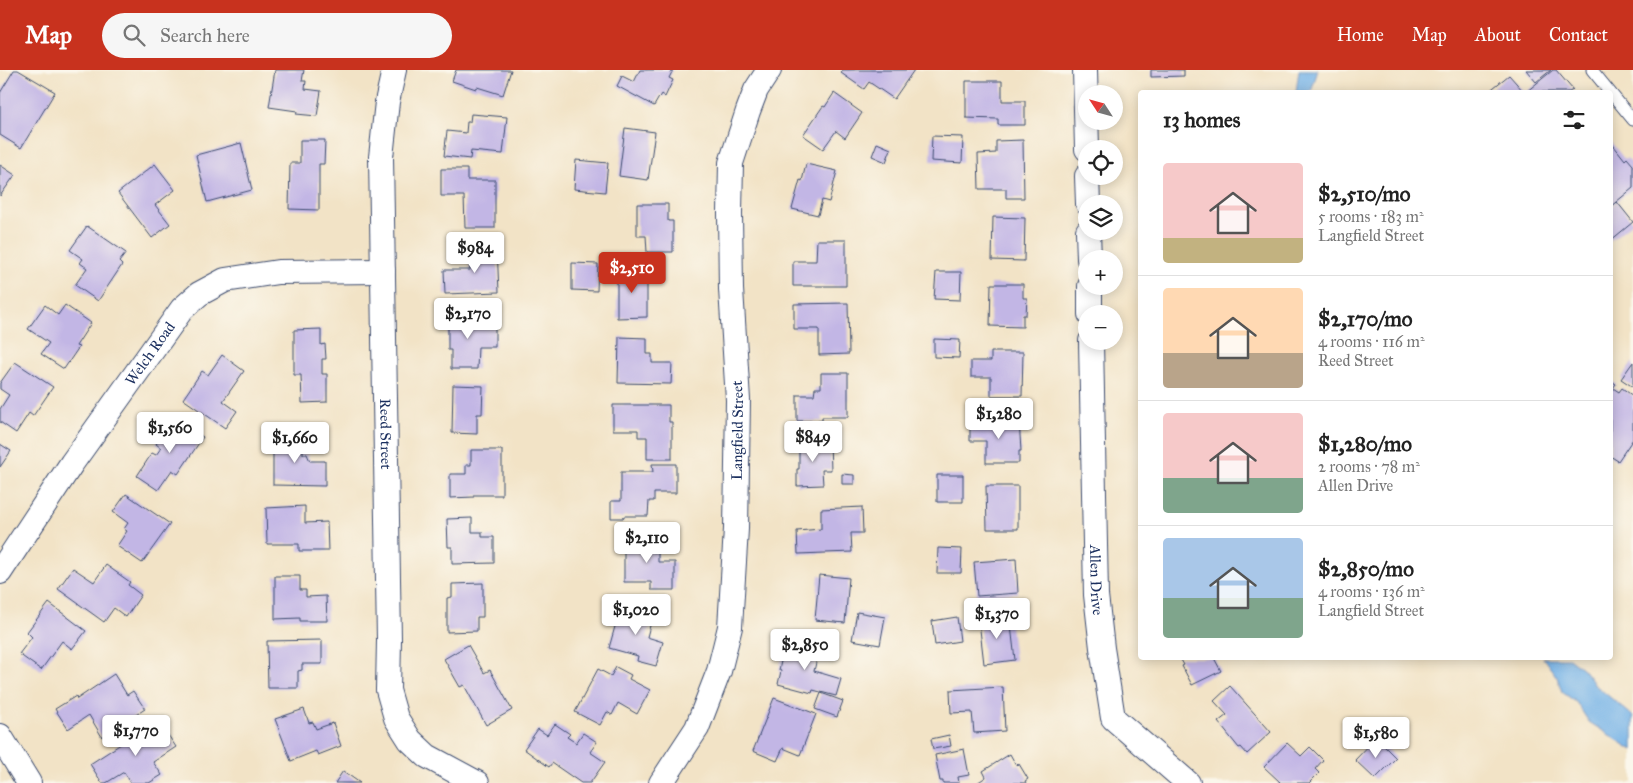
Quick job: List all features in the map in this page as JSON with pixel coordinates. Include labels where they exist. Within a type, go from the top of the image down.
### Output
[{"type":"street","name":"Reed Street","points":[[394,70],[380,157],[390,640],[388,690],[396,718],[410,740],[449,777],[477,783]]},
{"type":"street","name":"Langfield Street","points":[[661,783],[697,728],[719,671],[730,627],[736,529],[738,400],[731,289],[731,163],[750,104],[756,90],[769,70]]},
{"type":"street","points":[[1085,70],[1087,140]]},
{"type":"street","name":"Welch Road","points":[[0,572],[72,463],[182,308],[199,294],[225,280],[278,272],[383,271]]},
{"type":"street","name":"Allen Drive","points":[[1091,350],[1096,595],[1113,718],[1188,783]]},
{"type":"street","points":[[0,736],[29,783]]},
{"type":"lane","points":[[1592,70],[1608,90]]},
{"type":"lane","points":[[1613,96],[1633,120]]},
{"type":"water","points":[[1299,70],[1318,70],[1312,90],[1296,90]]},
{"type":"water","points":[[1544,660],[1572,660],[1583,669],[1595,685],[1633,716],[1633,750],[1589,722],[1576,702],[1562,692],[1557,677]]},
{"type":"building","points":[[14,70],[18,70],[55,92],[21,148],[0,135],[0,93]]},
{"type":"building","points":[[275,70],[304,70],[302,81],[306,81],[305,89],[321,91],[317,116],[296,114],[297,111],[269,107]]},
{"type":"building","points":[[456,70],[511,70],[503,95],[452,81]]},
{"type":"building","points":[[640,70],[673,70],[669,78],[673,80],[665,97],[661,94],[654,106],[617,86],[622,76],[634,82]]},
{"type":"building","points":[[843,70],[914,70],[894,99],[869,82],[864,89],[841,73]]},
{"type":"building","points":[[1151,70],[1184,70],[1184,76],[1151,77]]},
{"type":"building","points":[[1526,70],[1551,70],[1536,82]]},
{"type":"building","points":[[1553,70],[1556,70],[1573,90],[1528,90]]},
{"type":"building","points":[[1509,75],[1522,90],[1490,90]]},
{"type":"building","points":[[966,81],[1002,81],[1002,101],[1025,101],[1025,125],[998,125],[998,119],[966,118]]},
{"type":"building","points":[[834,93],[862,113],[845,138],[836,131],[823,149],[803,135]]},
{"type":"building","points":[[471,114],[507,117],[503,154],[471,151],[470,159],[444,156],[447,131],[466,133],[467,122],[470,122]]},
{"type":"building","points":[[625,128],[655,132],[648,180],[619,176]]},
{"type":"building","points":[[932,136],[963,137],[962,163],[931,161]]},
{"type":"building","points":[[300,140],[325,140],[324,164],[319,164],[319,210],[289,209],[290,163],[300,163]]},
{"type":"building","points":[[1023,140],[1024,198],[1006,198],[1006,189],[979,189],[978,154],[996,153],[996,141]]},
{"type":"building","points":[[241,143],[252,190],[207,202],[196,155]]},
{"type":"building","points":[[877,143],[891,149],[886,162],[872,156]]},
{"type":"building","points":[[1613,145],[1625,160],[1627,158],[1633,165],[1633,188],[1613,205]]},
{"type":"building","points":[[576,160],[608,163],[605,192],[574,189]]},
{"type":"building","points":[[155,164],[175,190],[155,205],[170,224],[152,238],[118,193]]},
{"type":"building","points":[[806,164],[837,171],[829,202],[822,200],[818,215],[792,209]]},
{"type":"building","points":[[0,165],[15,175],[0,196]]},
{"type":"building","points":[[441,169],[467,169],[467,180],[495,180],[495,228],[465,228],[464,196],[441,196]]},
{"type":"building","points":[[1617,202],[1633,222],[1613,239],[1613,205]]},
{"type":"building","points":[[637,204],[668,204],[668,221],[673,221],[673,252],[647,252],[646,236],[637,236]]},
{"type":"building","points":[[993,217],[1025,218],[1024,261],[992,260]]},
{"type":"building","points":[[87,226],[126,253],[119,262],[122,265],[98,301],[75,285],[87,268],[80,263],[83,259],[70,250]]},
{"type":"building","points":[[817,240],[846,240],[846,286],[793,286],[793,261],[816,261]]},
{"type":"building","points":[[497,248],[499,292],[445,294],[444,270],[470,270],[469,249]]},
{"type":"building","points":[[572,263],[598,264],[597,291],[572,290]]},
{"type":"building","points":[[617,271],[647,272],[647,317],[617,318]]},
{"type":"building","points":[[936,272],[961,272],[960,300],[934,299]]},
{"type":"building","points":[[991,284],[1023,284],[1023,298],[1027,298],[1026,315],[1023,315],[1023,327],[990,326]]},
{"type":"building","points":[[848,303],[849,354],[819,355],[819,329],[794,329],[794,304]]},
{"type":"building","points":[[45,305],[58,315],[65,305],[91,323],[76,346],[79,347],[64,369],[41,354],[49,343],[28,329]]},
{"type":"building","points":[[448,316],[480,316],[480,325],[495,325],[495,347],[478,347],[477,369],[451,369],[451,350],[448,350]]},
{"type":"building","points":[[321,329],[321,345],[325,344],[326,359],[322,359],[322,374],[327,374],[327,402],[302,403],[301,375],[294,375],[294,330]]},
{"type":"building","points":[[619,337],[647,338],[647,354],[652,354],[652,363],[672,363],[671,384],[618,383]]},
{"type":"building","points":[[934,339],[960,340],[959,358],[934,357]]},
{"type":"building","points":[[991,352],[1023,352],[1022,396],[991,396],[991,377],[971,377],[971,361],[991,361]]},
{"type":"building","points":[[222,355],[244,371],[223,401],[237,411],[225,428],[183,399],[202,371],[208,375]]},
{"type":"building","points":[[15,362],[53,387],[33,416],[29,413],[16,433],[0,422],[0,409],[9,395],[0,389],[0,383]]},
{"type":"building","points":[[1633,362],[1633,387],[1621,379]]},
{"type":"building","points":[[821,373],[848,373],[848,417],[822,417],[822,421],[797,421],[797,395],[814,395],[815,388],[821,388]]},
{"type":"building","points":[[453,385],[483,386],[482,414],[477,414],[477,434],[452,433]]},
{"type":"building","points":[[1613,388],[1619,392],[1622,388],[1633,396],[1633,439],[1618,461],[1613,458]]},
{"type":"building","points":[[613,405],[669,405],[669,422],[672,422],[672,459],[647,459],[647,437],[638,437],[638,430],[613,430]]},
{"type":"building","points":[[988,416],[993,416],[993,420],[1019,420],[1021,451],[1019,451],[1019,463],[986,463],[986,441],[970,441],[970,423],[986,423]]},
{"type":"building","points":[[178,421],[203,437],[178,474],[172,470],[158,490],[137,476],[152,453],[156,455],[161,448],[156,444],[170,424],[174,427]]},
{"type":"building","points":[[273,437],[303,437],[303,454],[307,454],[310,461],[325,461],[325,486],[273,485]]},
{"type":"building","points":[[830,442],[831,470],[822,470],[823,485],[797,486],[799,443]]},
{"type":"building","points":[[0,444],[11,451],[0,467]]},
{"type":"building","points":[[471,450],[502,450],[502,495],[474,495],[474,497],[450,498],[450,474],[466,474],[466,465],[471,465]]},
{"type":"building","points":[[652,464],[676,464],[676,493],[654,493],[654,501],[649,501],[648,516],[611,518],[611,501],[621,501],[621,472],[653,472]]},
{"type":"building","points":[[842,474],[854,475],[854,484],[842,484]]},
{"type":"building","points":[[937,475],[963,475],[963,502],[937,502]]},
{"type":"building","points":[[986,486],[1018,486],[1018,529],[987,529]]},
{"type":"building","points":[[126,494],[170,524],[142,563],[117,546],[127,531],[124,529],[128,523],[113,512]]},
{"type":"building","points":[[305,506],[305,523],[327,522],[328,551],[299,551],[299,544],[267,544],[266,508]]},
{"type":"building","points":[[862,507],[863,533],[851,533],[852,552],[798,554],[797,531],[821,529],[821,509]]},
{"type":"building","points":[[472,518],[472,532],[482,532],[482,537],[494,537],[494,563],[452,564],[452,547],[448,547],[447,519]]},
{"type":"building","points":[[624,536],[654,536],[653,552],[658,552],[658,562],[675,562],[675,590],[651,590],[651,582],[624,582]]},
{"type":"building","points":[[938,548],[962,549],[961,573],[937,573]]},
{"type":"building","points":[[1016,559],[1018,593],[977,596],[974,562]]},
{"type":"building","points":[[106,565],[130,582],[128,585],[141,595],[126,617],[114,608],[104,622],[58,589],[73,568],[94,582]]},
{"type":"building","points":[[819,575],[849,578],[845,623],[815,620]]},
{"type":"building","points":[[275,576],[300,576],[300,590],[306,590],[306,597],[326,596],[327,621],[300,621],[300,618],[275,619]]},
{"type":"building","points":[[483,583],[483,617],[477,617],[477,631],[447,632],[447,598],[452,597],[452,584]]},
{"type":"building","points":[[49,603],[86,631],[72,649],[62,641],[41,670],[19,654],[32,637],[27,632]]},
{"type":"building","points":[[621,605],[653,614],[647,637],[663,642],[656,666],[637,661],[638,656],[609,648]]},
{"type":"building","points":[[857,612],[885,617],[880,645],[852,640]]},
{"type":"building","points":[[957,617],[960,641],[935,645],[932,621]]},
{"type":"building","points":[[1010,617],[1015,660],[984,664],[979,621]]},
{"type":"building","points":[[322,640],[322,664],[302,664],[302,670],[298,671],[298,688],[268,688],[267,641]]},
{"type":"building","points":[[790,642],[819,650],[814,671],[841,679],[836,696],[813,690],[812,693],[778,684],[783,653],[786,653]]},
{"type":"building","points":[[468,645],[484,673],[490,670],[512,710],[486,725],[464,685],[460,687],[444,659]]},
{"type":"building","points":[[1181,660],[1215,660],[1221,671],[1192,685],[1182,666],[1184,665]]},
{"type":"building","points":[[616,667],[631,675],[629,679],[650,690],[637,714],[618,703],[612,715],[607,712],[600,725],[575,712],[598,669],[611,676]]},
{"type":"building","points":[[114,674],[127,695],[133,691],[145,709],[102,737],[89,715],[68,729],[55,709],[76,696],[77,699]]},
{"type":"building","points":[[1230,686],[1271,732],[1247,754],[1241,747],[1239,748],[1218,722],[1227,715],[1214,701]]},
{"type":"building","points":[[1003,687],[1005,731],[974,733],[972,712],[951,713],[950,690]]},
{"type":"building","points":[[821,693],[843,701],[837,717],[815,709]]},
{"type":"building","points":[[774,698],[816,714],[800,755],[783,748],[777,761],[753,751]]},
{"type":"building","points":[[304,709],[309,723],[313,722],[316,729],[333,723],[341,746],[318,755],[316,751],[291,761],[275,719]]},
{"type":"building","points":[[158,720],[176,747],[153,762],[162,775],[149,783],[131,783],[124,772],[106,783],[102,783],[90,764]]},
{"type":"building","points":[[555,724],[570,734],[567,737],[576,743],[583,733],[597,742],[590,752],[605,762],[590,783],[581,783],[552,763],[549,767],[524,749],[538,729],[547,735]]},
{"type":"building","points":[[949,735],[951,746],[933,749],[931,739]]},
{"type":"building","points":[[1376,738],[1396,758],[1375,779],[1355,760]]},
{"type":"building","points":[[1287,743],[1301,756],[1310,747],[1323,760],[1315,769],[1319,773],[1309,783],[1278,783],[1280,782],[1264,767]]},
{"type":"building","points":[[964,749],[969,775],[958,777],[959,783],[943,783],[943,781],[940,781],[935,755]]},
{"type":"building","points":[[1010,754],[1016,765],[1019,764],[1028,779],[1025,781],[1026,783],[977,783],[986,777],[983,771]]},
{"type":"building","points":[[343,771],[360,783],[335,783]]}]
